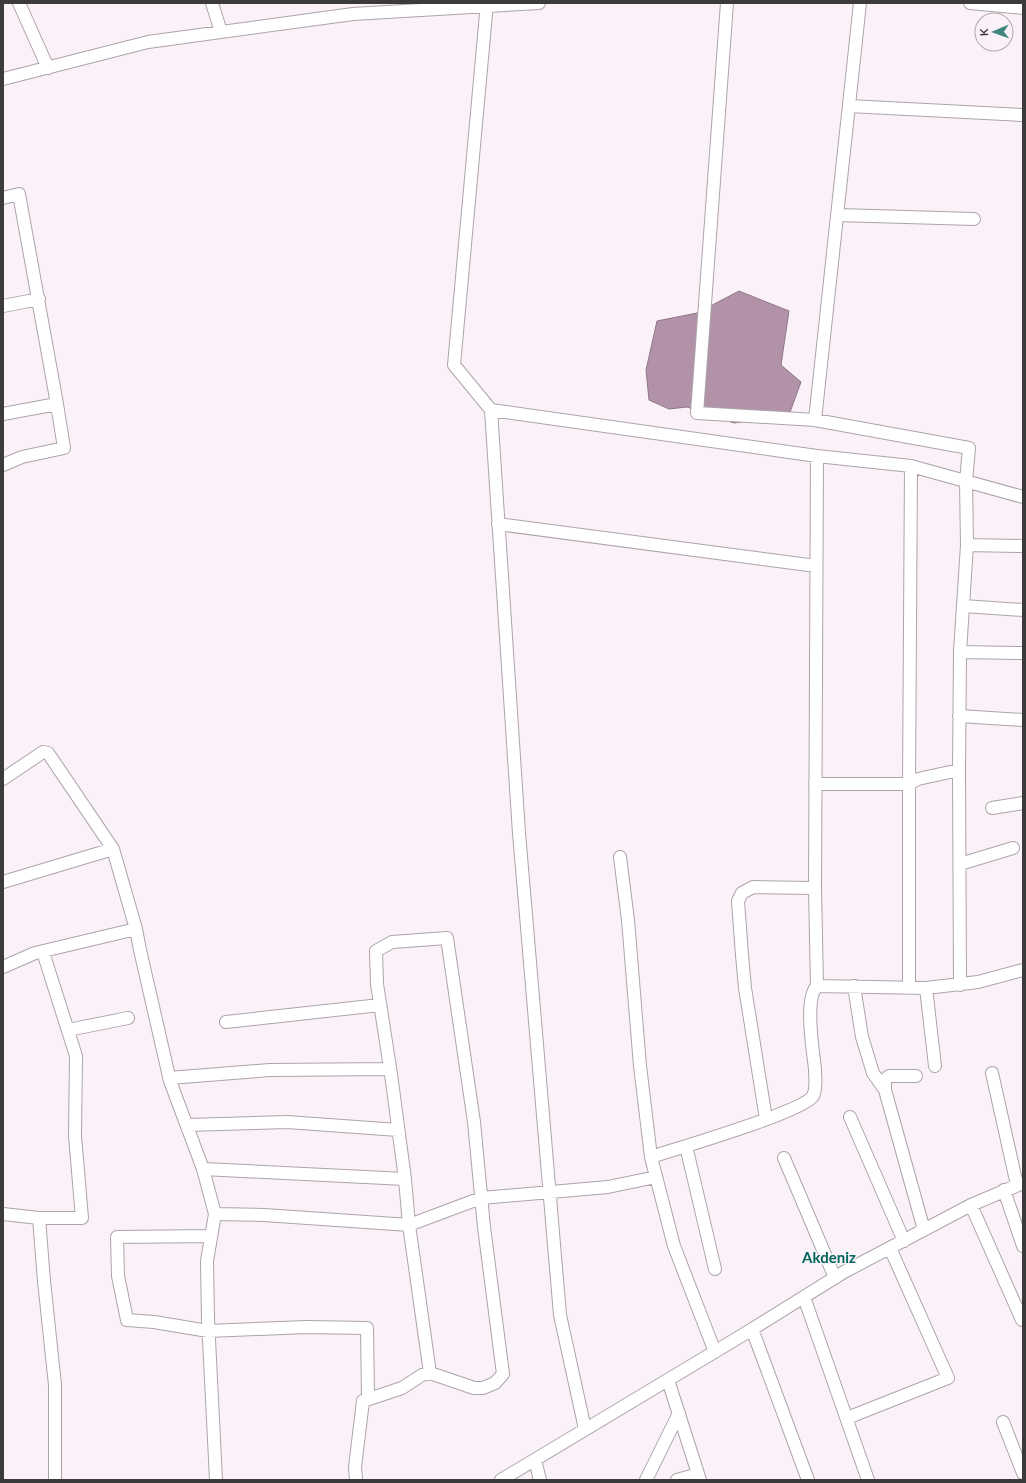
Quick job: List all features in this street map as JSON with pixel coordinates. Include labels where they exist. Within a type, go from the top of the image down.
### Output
[{"type":"street","points":[[19,3],[48,68]]},
{"type":"street","points":[[212,3],[221,32]]},
{"type":"street","points":[[3,79],[148,42],[398,7],[539,3]]},
{"type":"street","points":[[727,3],[697,413],[815,420],[969,448],[966,481],[967,545],[960,652],[960,985]]},
{"type":"street","points":[[815,420],[860,3]]},
{"type":"street","points":[[970,3],[1023,8]]},
{"type":"street","points":[[487,4],[454,364],[491,410],[520,833],[560,1315],[585,1429]]},
{"type":"street","points":[[849,106],[1023,115]]},
{"type":"street","points":[[3,198],[19,194],[58,404],[64,448],[22,457],[3,465]]},
{"type":"street","points":[[838,215],[974,219]]},
{"type":"street","points":[[3,306],[39,298]]},
{"type":"street","points":[[3,414],[58,404]]},
{"type":"street","points":[[491,410],[817,456],[911,466],[1023,498]]},
{"type":"street","points":[[651,1157],[726,1134],[808,1101],[813,1095],[816,1084],[810,1013],[812,994],[817,986],[815,888],[817,456]]},
{"type":"street","points":[[909,988],[911,466]]},
{"type":"street","points":[[498,524],[816,566]]},
{"type":"street","points":[[967,545],[1023,546]]},
{"type":"street","points":[[963,606],[1023,610]]},
{"type":"street","points":[[960,652],[1023,653]]},
{"type":"street","points":[[959,716],[1023,720]]},
{"type":"street","points":[[3,779],[43,752],[48,753],[113,848],[136,929],[169,1078],[203,1168],[215,1214],[207,1261],[208,1331],[216,1480]]},
{"type":"street","points":[[816,784],[909,784],[918,779],[959,770]]},
{"type":"street","points":[[992,808],[1023,803]]},
{"type":"street","points":[[3,882],[113,848]]},
{"type":"street","points":[[960,864],[1013,848]]},
{"type":"street","points":[[620,857],[628,920],[640,1066],[651,1157],[674,1246],[715,1352]]},
{"type":"street","points":[[766,1119],[745,988],[738,901],[742,893],[753,887],[815,888]]},
{"type":"street","points":[[3,967],[35,954],[136,929]]},
{"type":"street","points":[[356,1480],[354,1467],[363,1402],[402,1388],[430,1373],[474,1388],[483,1388],[495,1383],[503,1374],[481,1198],[474,1122],[447,938],[392,942],[376,952],[377,984],[405,1179],[409,1225],[430,1373]]},
{"type":"street","points":[[3,1214],[39,1218],[82,1218],[75,1136],[76,1056],[43,952]]},
{"type":"street","points":[[817,986],[926,988],[978,982],[1023,970]]},
{"type":"street","points":[[854,986],[862,1037],[873,1073],[885,1090]]},
{"type":"street","points":[[926,988],[935,1066]]},
{"type":"street","points":[[226,1022],[380,1005]]},
{"type":"street","points":[[68,1030],[128,1018]]},
{"type":"street","points":[[169,1078],[270,1070],[390,1069]]},
{"type":"street","points":[[501,1480],[715,1352],[835,1278],[971,1205],[1020,1184],[992,1073]]},
{"type":"street","points":[[916,1076],[889,1076],[885,1080],[885,1090],[924,1230]]},
{"type":"street","points":[[850,1117],[904,1241]]},
{"type":"street","points":[[187,1126],[287,1122],[398,1130]]},
{"type":"street","points":[[686,1146],[715,1269]]},
{"type":"street","points":[[784,1158],[835,1278]]},
{"type":"street","points":[[203,1168],[405,1179]]},
{"type":"street","points":[[215,1214],[272,1216],[409,1225],[481,1198],[608,1187],[656,1177]]},
{"type":"street","points":[[1004,1190],[1023,1246]]},
{"type":"street","points":[[971,1205],[1022,1320]]},
{"type":"street","points":[[39,1218],[55,1384],[55,1480]]},
{"type":"street","points":[[211,1236],[117,1237],[118,1276],[127,1320],[154,1322],[208,1331],[306,1327],[367,1328],[368,1399]]},
{"type":"street","points":[[847,1418],[948,1378],[890,1248]]},
{"type":"street","points":[[804,1297],[868,1480]]},
{"type":"street","points":[[752,1329],[808,1480]]},
{"type":"street","points":[[668,1380],[700,1477],[677,1480]]},
{"type":"street","points":[[646,1480],[679,1413]]},
{"type":"street","points":[[1003,1422],[1023,1473]]},
{"type":"street","points":[[535,1460],[540,1480]]},
{"type":"shaded area","points":[[739,291],[789,311],[781,365],[801,382],[789,415],[734,423],[687,407],[669,409],[649,400],[646,370],[657,321],[697,313]]},
{"type":"district","name":"Akdeniz","points":[[829,1258]]}]
